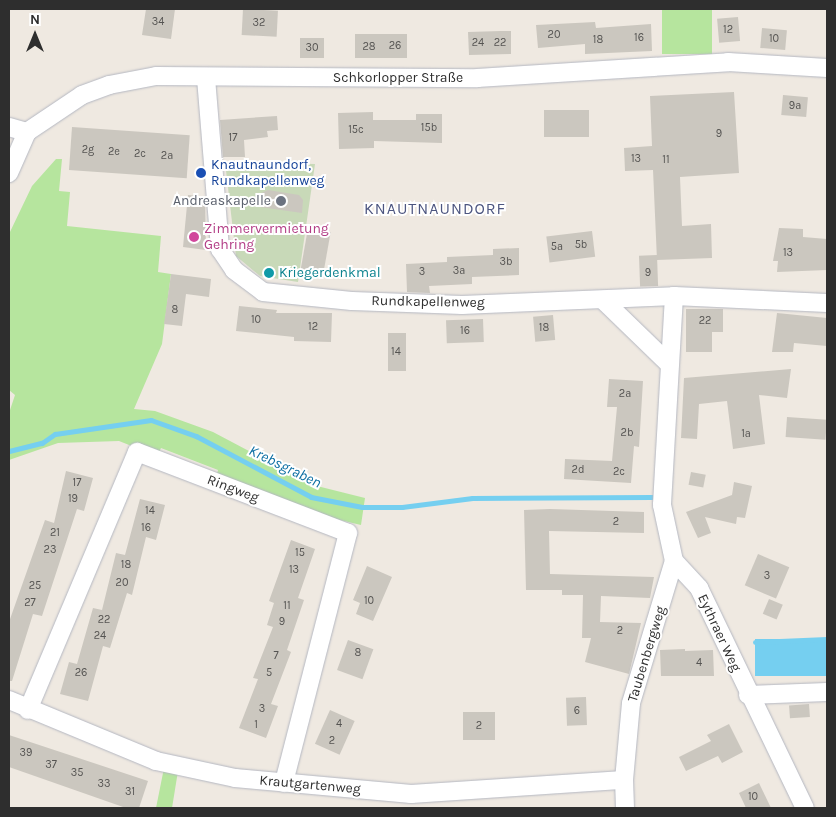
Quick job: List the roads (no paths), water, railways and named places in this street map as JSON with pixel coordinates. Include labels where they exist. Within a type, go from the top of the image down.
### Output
[{"type":"street","name":"Schkorlopper Straße","points":[[27,132],[82,95],[109,85],[156,76],[206,78],[477,78],[728,62],[827,68]]},
{"type":"street","name":"Rundkapellenweg","points":[[206,78],[220,249],[234,270],[263,292],[352,301],[462,305],[674,296],[827,303]]},
{"type":"street","points":[[9,127],[27,132],[9,173]]},
{"type":"street","points":[[674,296],[662,505],[674,561]]},
{"type":"street","points":[[603,300],[669,364]]},
{"type":"street","name":"Ringweg","points":[[28,710],[137,452],[348,532],[284,783]]},
{"type":"street","name":"Eythraer Weg","points":[[674,561],[699,588],[748,695],[805,808]]},
{"type":"street","name":"Taubenbergweg","points":[[625,808],[624,780],[631,703],[674,561]]},
{"type":"street","points":[[748,695],[827,692]]},
{"type":"street","name":"Krautgartenweg","points":[[9,700],[28,710],[156,761],[234,778],[411,794],[624,780]]},
{"type":"water","points":[[755,639],[827,639],[827,676],[755,676]]},
{"type":"waterway","name":"Krebsgraben","points":[[9,451],[42,443],[55,434],[151,420],[196,436],[311,497],[362,507],[402,507],[472,498],[652,497]]},
{"type":"waterway","name":"Krebsgraben","points":[[755,642],[827,639]]},
{"type":"place","name":"Knautnaundorf, Rundkapellenweg","points":[[201,173]]},
{"type":"place","name":"Andreaskapelle","points":[[281,201]]},
{"type":"place","name":"Zimmervermietung Gehring","points":[[194,237]]},
{"type":"place","name":"Kriegerdenkmal","points":[[269,273]]},
{"type":"district","name":"KNAUTNAUNDORF","points":[[435,209]]}]
